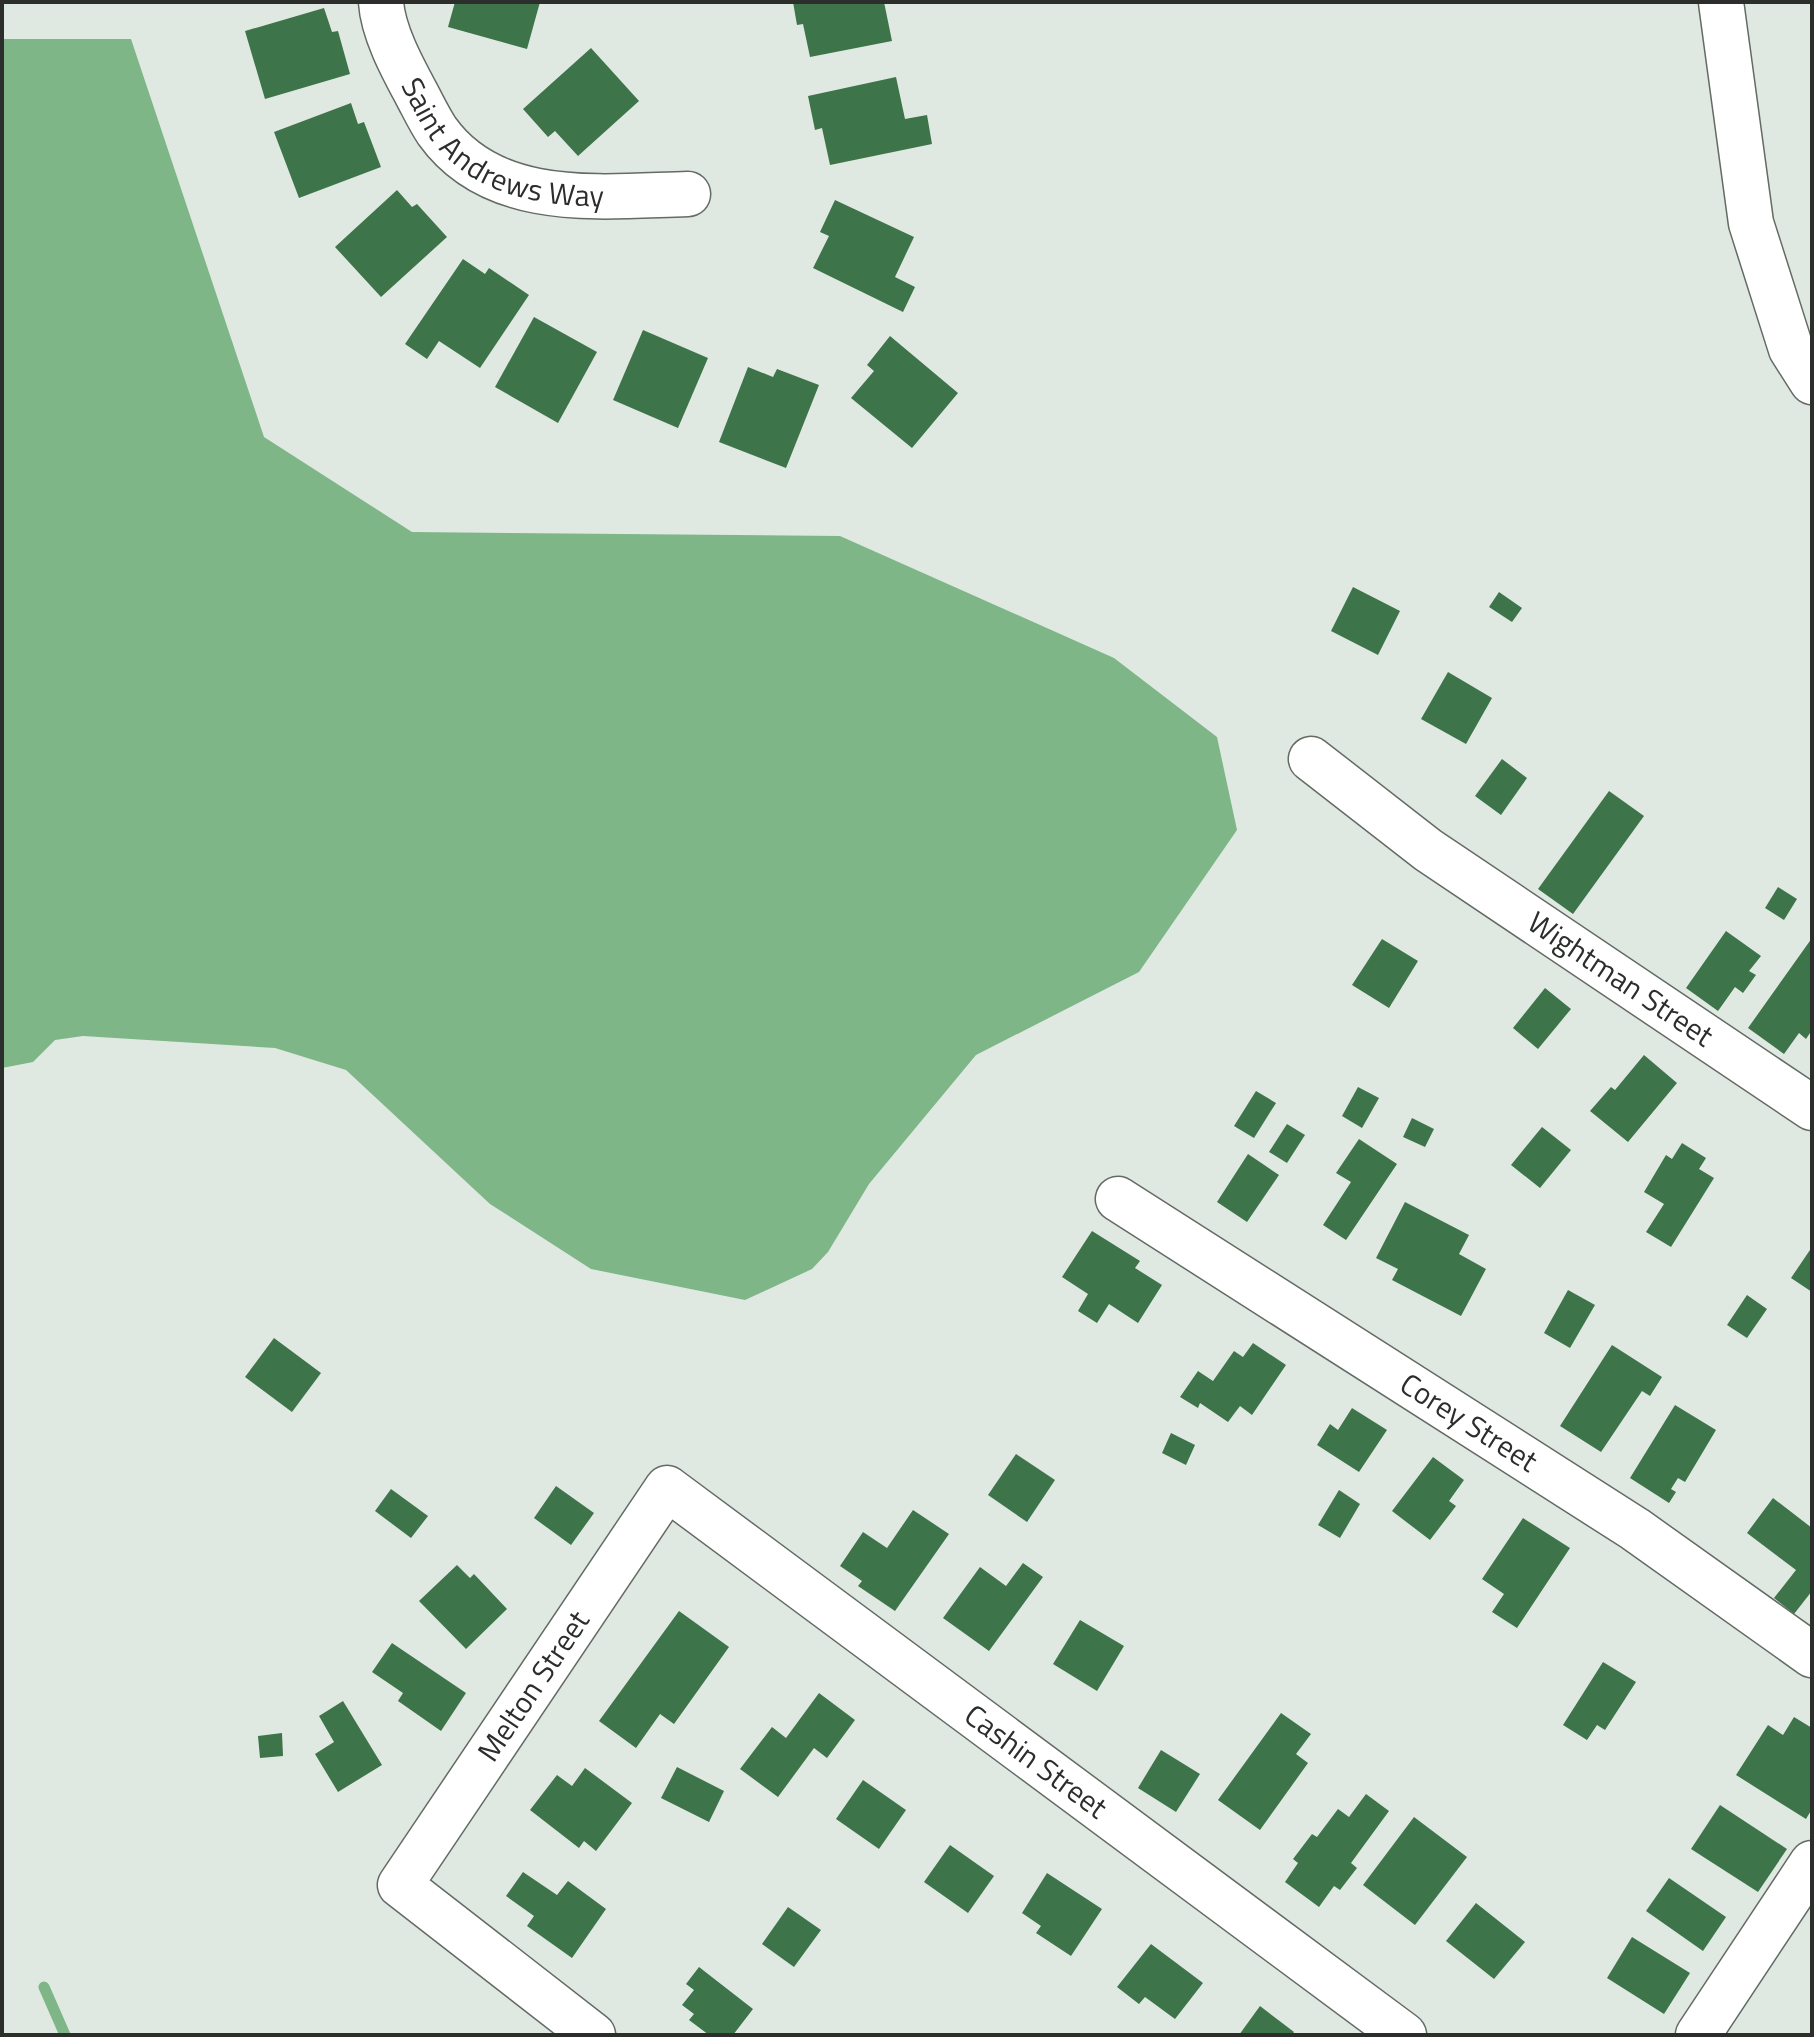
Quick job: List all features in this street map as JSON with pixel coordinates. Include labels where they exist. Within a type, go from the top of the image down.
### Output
[{"type":"street","name":"Saint Andrews Way","points":[[381,2],[402,68],[439,133],[475,166],[513,186],[562,197],[688,194]]},
{"type":"street","points":[[1721,2],[1751,223],[1791,349],[1812,382]]},
{"type":"street","name":"Wightman Street","points":[[1311,759],[1428,850],[1812,1108]]},
{"type":"street","name":"Corey Street","points":[[1118,1199],[1635,1529],[1812,1655]]},
{"type":"street","name":"Melton Street","points":[[593,2035],[400,1885],[667,1488]]},
{"type":"street","name":"Cashin Street","points":[[667,1488],[1404,2035]]},
{"type":"street","points":[[1698,2035],[1812,1863]]},
{"type":"shaded area","points":[[2,39],[131,39],[264,437],[412,532],[840,536],[1114,658],[1217,737],[1237,830],[1139,972],[976,1055],[869,1184],[828,1252],[812,1269],[745,1300],[591,1269],[490,1204],[346,1070],[275,1048],[83,1036],[55,1040],[33,1062],[2,1068]]},
{"type":"building","points":[[455,2],[540,2],[527,49],[448,27]]},
{"type":"building","points":[[793,2],[884,2],[892,41],[810,57],[803,24],[797,25]]},
{"type":"building","points":[[324,8],[332,32],[338,31],[350,74],[265,99],[245,31]]},
{"type":"building","points":[[591,48],[639,101],[578,156],[555,131],[548,137],[523,109]]},
{"type":"building","points":[[896,77],[905,119],[927,115],[932,144],[830,165],[822,128],[815,130],[808,96]]},
{"type":"building","points":[[351,103],[358,124],[364,122],[381,167],[299,198],[274,132]]},
{"type":"building","points":[[397,190],[412,207],[417,204],[447,237],[381,297],[335,247]]},
{"type":"building","points":[[835,200],[914,237],[895,277],[915,287],[903,312],[813,268],[829,236],[820,232]]},
{"type":"building","points":[[463,259],[485,274],[489,268],[529,295],[480,368],[439,341],[427,359],[405,344]]},
{"type":"building","points":[[534,317],[597,352],[558,423],[495,387]]},
{"type":"building","points":[[643,330],[708,358],[678,428],[613,400]]},
{"type":"building","points":[[890,336],[958,393],[912,448],[851,398],[874,371],[867,365]]},
{"type":"building","points":[[748,367],[773,377],[777,369],[819,385],[786,468],[719,442]]},
{"type":"building","points":[[1353,587],[1400,611],[1378,655],[1331,631]]},
{"type":"building","points":[[1499,592],[1522,608],[1512,622],[1489,607]]},
{"type":"building","points":[[1448,672],[1492,698],[1466,744],[1421,719]]},
{"type":"building","points":[[1502,759],[1527,778],[1501,815],[1475,796]]},
{"type":"building","points":[[1609,791],[1644,816],[1573,914],[1538,889]]},
{"type":"building","points":[[1778,887],[1797,899],[1784,920],[1765,908]]},
{"type":"building","points":[[1726,931],[1761,956],[1749,971],[1756,975],[1743,993],[1735,987],[1718,1011],[1686,988]]},
{"type":"building","points":[[1812,938],[1812,1030],[1806,1039],[1799,1033],[1784,1054],[1748,1028]]},
{"type":"building","points":[[1382,939],[1418,961],[1389,1008],[1352,985]]},
{"type":"building","points":[[1545,988],[1571,1009],[1538,1049],[1513,1028]]},
{"type":"building","points":[[1644,1055],[1677,1083],[1628,1142],[1590,1111],[1611,1087],[1615,1090]]},
{"type":"building","points":[[1358,1087],[1379,1098],[1362,1128],[1342,1116]]},
{"type":"building","points":[[1256,1091],[1276,1103],[1254,1138],[1234,1126]]},
{"type":"building","points":[[1412,1118],[1434,1129],[1425,1147],[1403,1137]]},
{"type":"building","points":[[1287,1124],[1305,1135],[1287,1163],[1269,1152]]},
{"type":"building","points":[[1542,1127],[1571,1150],[1540,1188],[1511,1165]]},
{"type":"building","points":[[1359,1139],[1397,1164],[1346,1240],[1323,1225],[1351,1182],[1336,1173]]},
{"type":"building","points":[[1682,1143],[1706,1158],[1699,1169],[1714,1178],[1671,1247],[1646,1232],[1664,1204],[1644,1192],[1666,1155],[1672,1159]]},
{"type":"building","points":[[1248,1154],[1279,1175],[1247,1222],[1217,1202]]},
{"type":"building","points":[[1405,1202],[1469,1235],[1459,1254],[1486,1269],[1461,1316],[1392,1280],[1398,1269],[1376,1258]]},
{"type":"building","points":[[1092,1231],[1140,1261],[1135,1268],[1162,1285],[1138,1323],[1109,1304],[1097,1323],[1078,1311],[1088,1294],[1062,1277]]},
{"type":"building","points":[[1812,1247],[1812,1292],[1791,1278]]},
{"type":"building","points":[[1568,1290],[1595,1305],[1570,1348],[1544,1333]]},
{"type":"building","points":[[1747,1295],[1767,1309],[1747,1338],[1727,1325]]},
{"type":"building","points":[[274,1338],[321,1373],[292,1412],[245,1377]]},
{"type":"building","points":[[1253,1343],[1286,1365],[1252,1415],[1240,1406],[1228,1422],[1200,1403],[1198,1408],[1180,1397],[1198,1371],[1213,1381],[1234,1351],[1243,1357]]},
{"type":"building","points":[[1612,1345],[1662,1377],[1650,1396],[1642,1391],[1601,1452],[1560,1426]]},
{"type":"building","points":[[1675,1405],[1716,1430],[1685,1482],[1678,1478],[1671,1489],[1676,1492],[1669,1503],[1630,1478]]},
{"type":"building","points":[[1352,1408],[1387,1430],[1359,1472],[1317,1445],[1330,1424],[1338,1430]]},
{"type":"building","points":[[1171,1433],[1195,1445],[1186,1465],[1162,1453]]},
{"type":"building","points":[[1016,1454],[1055,1480],[1027,1522],[988,1495]]},
{"type":"building","points":[[1433,1457],[1464,1480],[1449,1501],[1456,1506],[1430,1540],[1392,1511]]},
{"type":"building","points":[[556,1486],[594,1513],[571,1545],[534,1518]]},
{"type":"building","points":[[391,1489],[428,1516],[411,1538],[375,1511]]},
{"type":"building","points":[[1339,1490],[1360,1504],[1340,1538],[1318,1525]]},
{"type":"building","points":[[1773,1498],[1812,1528],[1812,1591],[1794,1614],[1774,1598],[1796,1570],[1747,1533]]},
{"type":"building","points":[[913,1510],[949,1534],[895,1611],[858,1586],[862,1581],[840,1566],[863,1532],[887,1548]]},
{"type":"building","points":[[1523,1518],[1570,1548],[1517,1628],[1492,1612],[1504,1594],[1482,1579]]},
{"type":"building","points":[[1023,1563],[1043,1577],[989,1651],[943,1618],[980,1567],[1006,1586]]},
{"type":"building","points":[[457,1565],[470,1578],[474,1574],[507,1609],[466,1649],[419,1601]]},
{"type":"building","points":[[679,1611],[729,1647],[674,1724],[660,1714],[636,1748],[599,1721]]},
{"type":"building","points":[[1080,1620],[1124,1646],[1097,1691],[1053,1664]]},
{"type":"building","points":[[392,1643],[466,1693],[441,1731],[398,1701],[403,1693],[372,1672]]},
{"type":"building","points":[[1603,1662],[1636,1682],[1605,1730],[1597,1725],[1587,1740],[1563,1725]]},
{"type":"building","points":[[819,1693],[855,1720],[827,1758],[814,1748],[778,1797],[740,1769],[772,1727],[786,1738]]},
{"type":"building","points":[[343,1701],[382,1765],[338,1792],[315,1754],[334,1742],[319,1716]]},
{"type":"building","points":[[1281,1713],[1311,1734],[1296,1754],[1308,1763],[1260,1830],[1218,1800]]},
{"type":"building","points":[[1794,1717],[1812,1728],[1812,1809],[1806,1819],[1736,1775],[1768,1725],[1783,1735]]},
{"type":"building","points":[[282,1733],[283,1756],[260,1758],[258,1736]]},
{"type":"building","points":[[1161,1750],[1200,1774],[1176,1812],[1138,1788]]},
{"type":"building","points":[[677,1767],[724,1791],[709,1822],[661,1798]]},
{"type":"building","points":[[585,1768],[632,1803],[596,1851],[584,1841],[579,1848],[530,1810],[557,1775],[572,1786]]},
{"type":"building","points":[[863,1780],[906,1810],[879,1849],[836,1819]]},
{"type":"building","points":[[1366,1794],[1389,1811],[1351,1863],[1357,1868],[1340,1890],[1334,1886],[1319,1907],[1285,1882],[1298,1863],[1293,1859],[1312,1834],[1317,1837],[1338,1809],[1349,1817]]},
{"type":"building","points":[[1720,1805],[1787,1849],[1758,1892],[1691,1849]]},
{"type":"building","points":[[1414,1817],[1467,1857],[1415,1925],[1363,1885]]},
{"type":"building","points":[[950,1845],[994,1876],[968,1913],[924,1882]]},
{"type":"building","points":[[523,1872],[557,1895],[568,1881],[606,1909],[572,1958],[527,1926],[534,1916],[506,1896]]},
{"type":"building","points":[[1047,1873],[1102,1909],[1071,1956],[1036,1933],[1041,1926],[1022,1913]]},
{"type":"building","points":[[1669,1878],[1726,1917],[1703,1951],[1646,1911]]},
{"type":"building","points":[[1476,1903],[1525,1942],[1494,1979],[1446,1941]]},
{"type":"building","points":[[788,1907],[821,1930],[794,1967],[762,1944]]},
{"type":"building","points":[[1632,1937],[1690,1973],[1664,2014],[1607,1978]]},
{"type":"building","points":[[1151,1944],[1203,1983],[1175,2019],[1145,1997],[1139,2004],[1117,1987]]},
{"type":"building","points":[[699,1967],[753,2009],[733,2035],[709,2035],[689,2020],[694,2014],[682,2005],[694,1990],[686,1984]]},
{"type":"building","points":[[1260,2006],[1294,2032],[1292,2035],[1239,2035]]},
{"type":"waterway","points":[[44,1987],[65,2035]]}]
